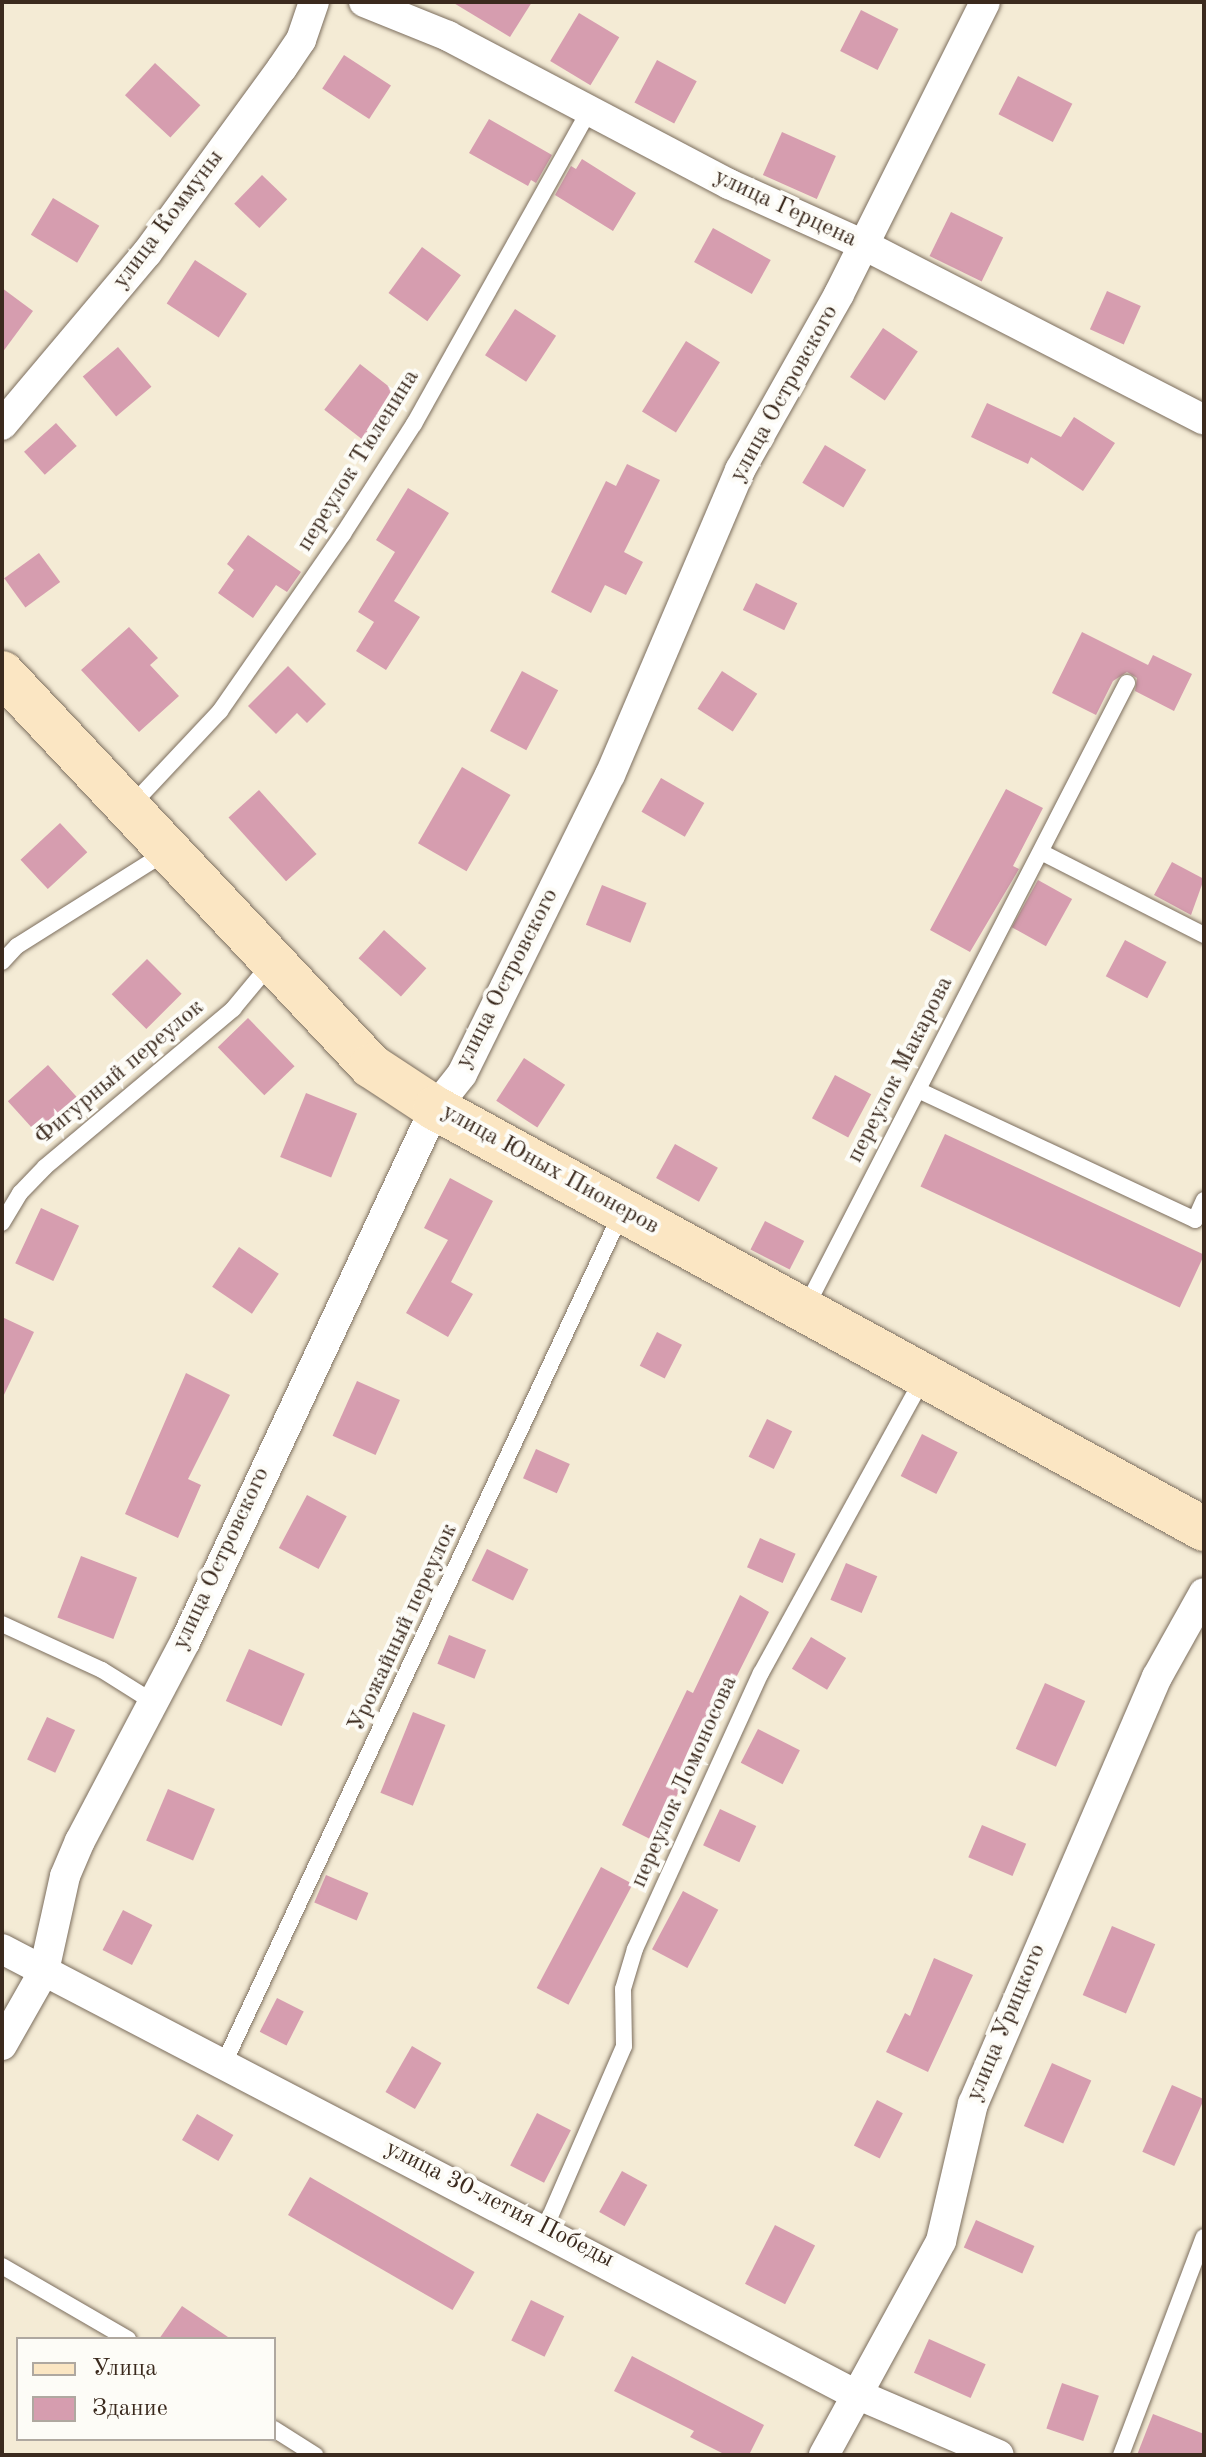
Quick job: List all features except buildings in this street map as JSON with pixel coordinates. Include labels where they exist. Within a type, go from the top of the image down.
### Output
[{"type":"main road","name":"улица Юных Пионеров","points":[[2,673],[371,1066],[435,1108],[1204,1529]]},
{"type":"street","name":"улица Коммуны","points":[[2,425],[147,253],[295,49],[314,2]]},
{"type":"street","name":"улица Герцена","points":[[364,2],[413,19],[729,184],[864,245],[1204,420]]},
{"type":"street","name":"улица Островского","points":[[2,2045],[44,1971],[65,1876],[153,1702],[435,1108],[462,1074],[610,775],[740,470],[864,245],[985,2]]},
{"type":"street","name":"улица Урицкого","points":[[824,2455],[855,2393],[941,2241],[973,2104],[1157,1677],[1204,1593]]},
{"type":"street","name":"улица 30-летия Победы","points":[[2,1949],[545,2228],[855,2393],[999,2455]]},
{"type":"lane","name":"переулок Тюленина","points":[[129,808],[248,675],[343,534],[414,424],[589,111]]},
{"type":"lane","name":"переулок Макарова","points":[[805,1310],[1127,683]]},
{"type":"lane","points":[[2,962],[17,946],[168,850]]},
{"type":"lane","points":[[1041,852],[1204,935]]},
{"type":"lane","name":"Фигурный переулок","points":[[2,1223],[20,1193],[45,1167],[233,1009],[273,961]]},
{"type":"lane","points":[[918,1090],[1195,1220],[1204,1200]]},
{"type":"lane","name":"Урожайный переулок","points":[[224,2063],[623,1211]]},
{"type":"lane","name":"переулок Ломоносова","points":[[545,2228],[624,2046],[625,1973],[635,1949],[761,1673],[924,1376]]},
{"type":"lane","points":[[2,1624],[102,1670],[153,1702]]},
{"type":"lane","points":[[1121,2455],[1204,2237]]},
{"type":"lane","points":[[2,2266],[125,2337]]},
{"type":"lane","points":[[276,2430],[315,2455]]}]
